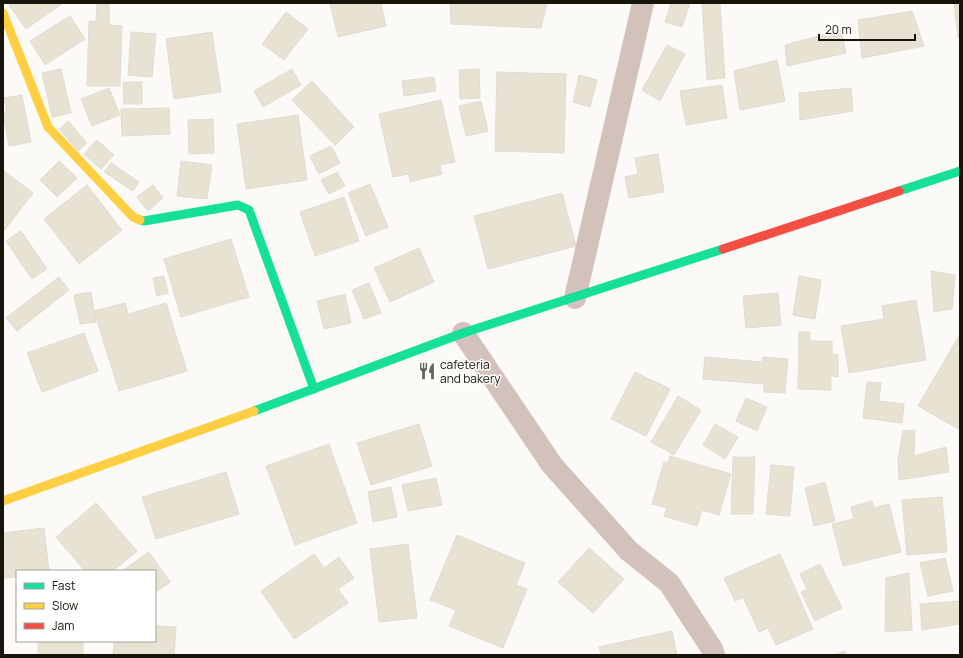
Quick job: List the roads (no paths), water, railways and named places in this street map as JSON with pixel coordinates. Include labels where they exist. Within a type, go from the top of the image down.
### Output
[{"type":"main road","points":[[3,13],[48,127],[133,217],[144,221],[238,205],[249,210],[314,389]]},
{"type":"main road","points":[[3,501],[314,389],[463,333],[575,298],[960,171]]},
{"type":"street","points":[[575,298],[643,3]]},
{"type":"street","points":[[463,333],[552,465],[629,551],[669,583],[712,649],[714,655]]},
{"type":"place","name":"cafeteria and bakery","points":[[427,371]]}]
